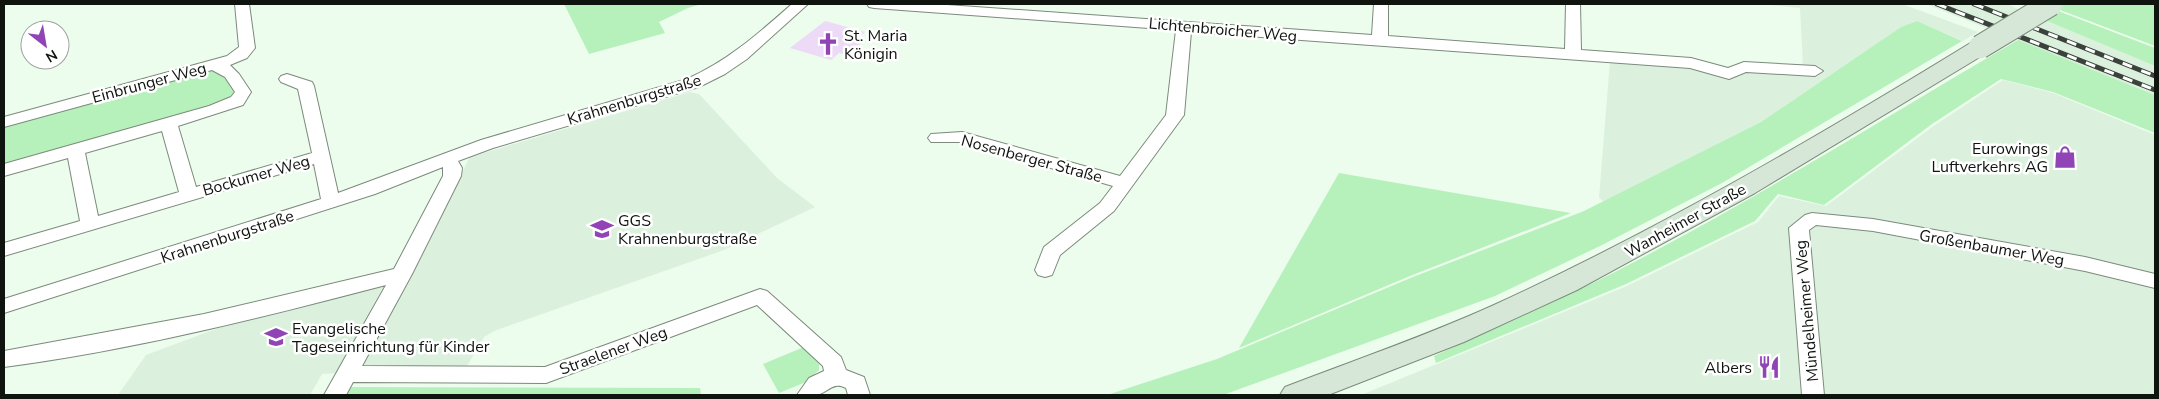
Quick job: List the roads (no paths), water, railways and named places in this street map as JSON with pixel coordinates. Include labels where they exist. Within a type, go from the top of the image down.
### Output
[{"type":"street","name":"Einbrunger Weg","points":[[4,122],[233,59],[245,52],[247,48],[242,4]]},
{"type":"street","name":"Krahnenburgstraße","points":[[4,306],[331,202],[487,144],[693,83],[719,71],[741,56],[800,4]]},
{"type":"street","name":"Lichtenbroicher Weg","points":[[874,4],[1691,64],[1729,74],[1744,67],[1816,71]]},
{"type":"street","points":[[1380,41],[1381,4]]},
{"type":"street","points":[[1573,56],[1574,4]]},
{"type":"street","name":"Wanheimer Straße","points":[[1296,395],[1503,313],[1666,232],[1842,132],[2051,4]]},
{"type":"street","name":"Nosenberger Straße","points":[[1045,270],[1051,252],[1107,207],[1126,184],[1175,115],[1184,26]]},
{"type":"street","points":[[4,170],[225,107],[240,98],[243,92],[226,68],[211,65]]},
{"type":"street","name":"Bockumer Weg","points":[[287,79],[306,86],[331,202]]},
{"type":"street","name":"Bockumer Weg","points":[[168,122],[189,194]]},
{"type":"street","name":"Nosenberger Straße","points":[[937,138],[962,138],[1126,184]]},
{"type":"street","points":[[75,149],[90,223]]},
{"type":"street","name":"Bockumer Weg","points":[[4,250],[90,223],[322,156]]},
{"type":"street","points":[[335,395],[402,274],[452,176],[453,168],[447,158]]},
{"type":"street","name":"Mündelheimer Weg","points":[[1812,395],[1799,228],[1812,219],[1828,219]]},
{"type":"street","name":"Großenbaumer Weg","points":[[1828,219],[1884,227],[2085,264],[2155,281]]},
{"type":"street","points":[[4,359],[211,320],[402,274]]},
{"type":"street","name":"Straelener Weg","points":[[347,374],[546,375],[760,296],[833,363],[836,377]]},
{"type":"street","points":[[808,395],[812,387],[823,380],[836,377],[844,377],[856,383],[860,391],[859,395]]},
{"type":"railway","points":[[1937,4],[2155,90]]},
{"type":"railway","points":[[1974,4],[2155,76]]},
{"type":"place","name":"St. Maria Königin","points":[[828,44]]},
{"type":"place","name":"Eurowings Luftverkehrs AG","points":[[2065,157]]},
{"type":"place","name":"GGS Krahnenburgstraße","points":[[602,229]]},
{"type":"place","name":"Evangelische Tageseinrichtung für Kinder","points":[[276,337]]},
{"type":"place","name":"Albers","points":[[1769,367]]}]
